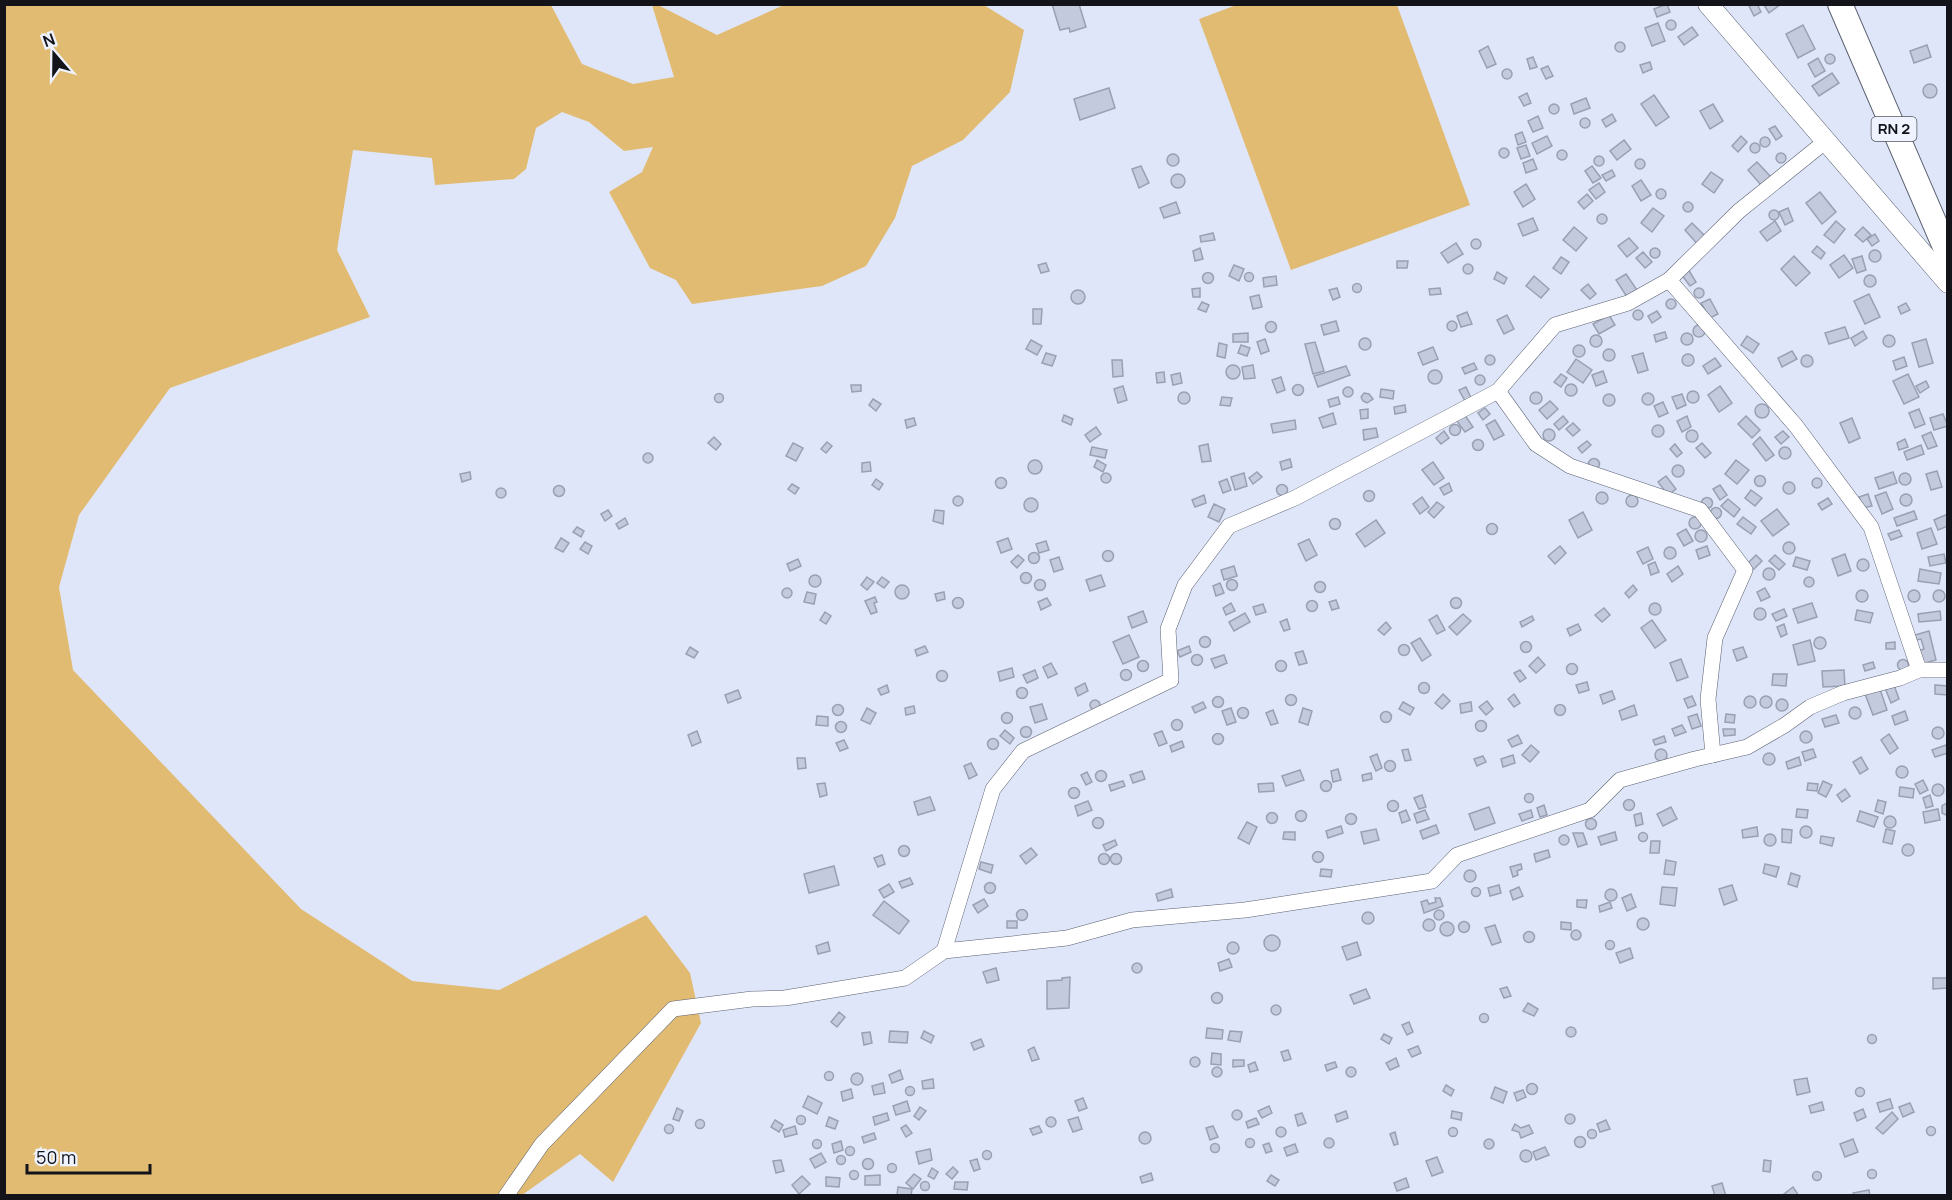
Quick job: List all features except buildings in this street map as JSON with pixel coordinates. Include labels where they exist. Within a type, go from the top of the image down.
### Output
[{"type":"main road","name":"RN 2","points":[[1842,6],[1947,254]]},
{"type":"street","points":[[1708,4],[1947,283]]},
{"type":"street","points":[[944,951],[993,789],[1023,751],[1171,680],[1168,629],[1185,585],[1229,526],[1295,498],[1498,390],[1556,325],[1628,303],[1669,280],[1739,211],[1826,141]]},
{"type":"street","points":[[1669,280],[1796,426],[1871,527],[1919,670]]},
{"type":"street","points":[[1498,390],[1536,444],[1570,466],[1700,510],[1745,570],[1715,638],[1707,699],[1713,755]]},
{"type":"street","points":[[506,1196],[542,1144],[673,1009],[752,999],[785,998],[905,978],[944,951],[1067,938],[1132,920],[1245,910],[1432,880],[1457,855],[1590,810],[1620,780],[1747,747],[1810,707],[1843,693],[1900,678],[1919,670],[1947,670]]},
{"type":"shaded area","points":[[786,4],[984,5],[1024,30],[1010,92],[963,140],[912,166],[895,218],[866,266],[822,286],[692,304],[676,280],[650,268],[609,192],[642,172],[653,147],[624,151],[589,122],[562,112],[536,128],[526,169],[514,179],[435,185],[432,158],[353,150],[337,250],[370,317],[170,388],[79,515],[59,587],[73,670],[301,909],[412,981],[499,990],[646,915],[690,973],[701,1023],[613,1182],[580,1154],[522,1195],[5,1196],[5,5],[551,5],[582,64],[633,84],[674,77],[652,5],[658,5],[717,35]]},
{"type":"shaded area","points":[[1239,4],[1397,5],[1470,205],[1291,270],[1199,19]]}]
